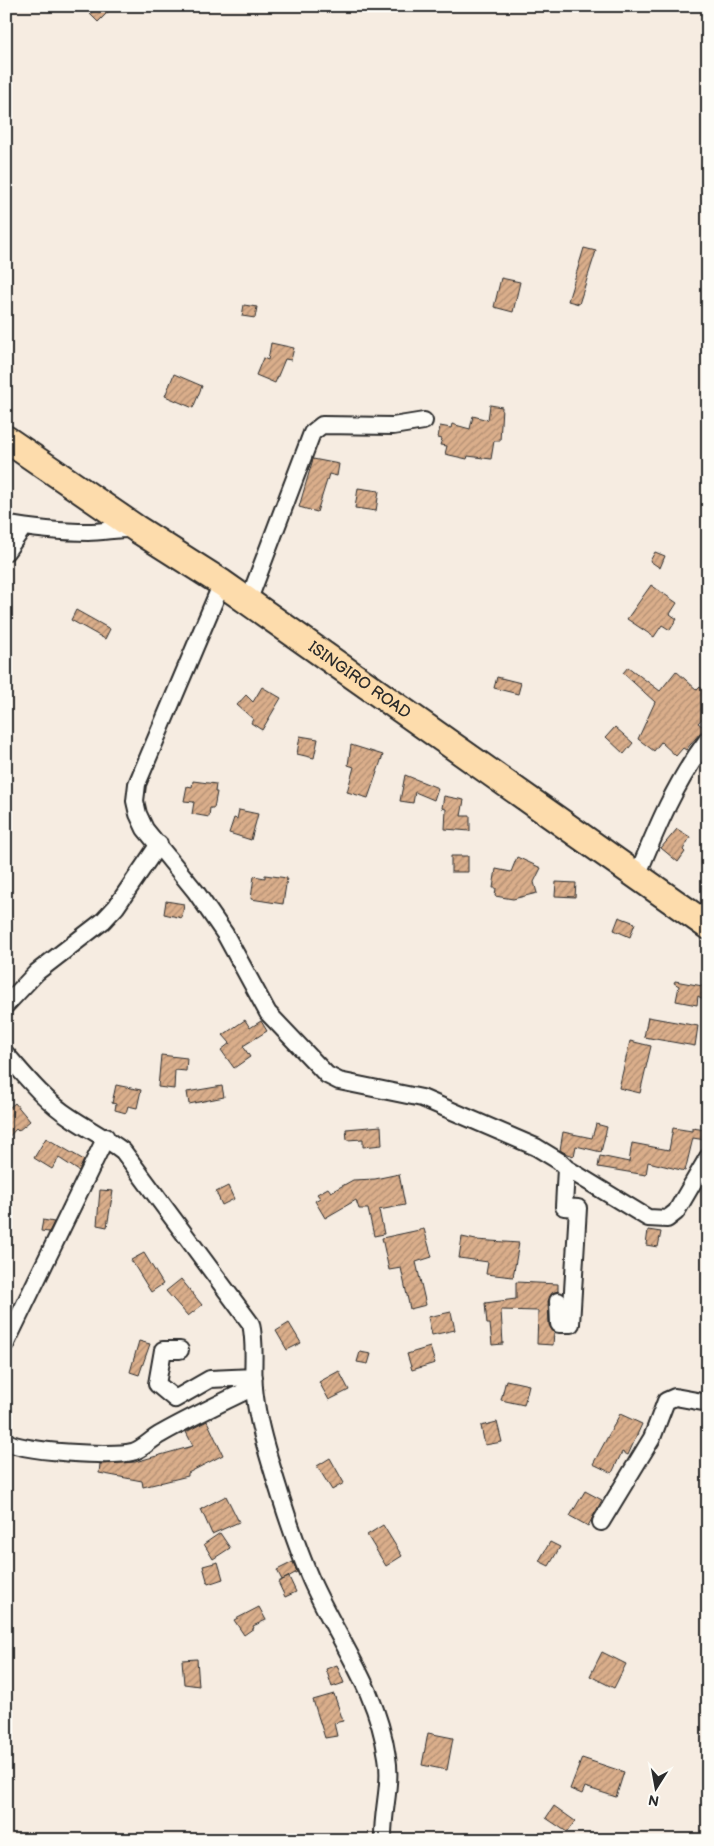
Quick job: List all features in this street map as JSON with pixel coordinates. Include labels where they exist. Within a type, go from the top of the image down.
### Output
[{"type":"main road","name":"ISINGIRO ROAD","points":[[6,438],[137,529],[222,583],[708,926]]},
{"type":"street","points":[[248,602],[312,433],[322,425],[393,426],[424,421]]},
{"type":"street","points":[[6,524],[23,528],[87,532],[118,528],[137,529]]},
{"type":"street","points":[[6,552],[23,528]]},
{"type":"street","points":[[222,583],[137,784],[135,801],[138,814],[145,829],[159,844],[225,934],[268,1013],[326,1075],[339,1081],[422,1098],[536,1148],[559,1160],[566,1168],[648,1218],[667,1218],[676,1212],[708,1157]]},
{"type":"street","points":[[637,876],[672,793],[689,764],[708,739]]},
{"type":"street","points":[[6,1005],[37,972],[103,921],[116,907],[159,844]]},
{"type":"street","points":[[6,1054],[34,1086],[69,1117],[106,1138],[123,1151],[134,1163],[202,1260],[251,1324],[254,1337],[256,1406],[269,1457],[294,1535],[311,1581],[373,1701],[387,1756],[389,1772],[383,1811],[383,1840]]},
{"type":"street","points":[[6,1343],[106,1138]]},
{"type":"street","points":[[558,1302],[559,1324],[571,1324],[578,1208],[564,1207],[566,1168]]},
{"type":"street","points":[[180,1350],[163,1350],[157,1384],[175,1398],[210,1379],[254,1382]]},
{"type":"street","points":[[6,1441],[16,1446],[33,1449],[102,1453],[133,1452],[162,1433],[254,1382]]},
{"type":"street","points":[[601,1522],[652,1438],[666,1401],[675,1397],[708,1403]]},
{"type":"building","points":[[98,6],[114,6],[98,22],[90,14]]},
{"type":"building","points":[[584,248],[596,251],[579,304],[568,301]]},
{"type":"building","points":[[501,278],[520,282],[513,312],[494,307]]},
{"type":"building","points":[[244,305],[257,307],[255,318],[242,316]]},
{"type":"building","points":[[271,343],[294,348],[291,360],[285,359],[275,383],[256,375],[263,358],[268,360]]},
{"type":"building","points":[[174,374],[202,386],[193,408],[165,396]]},
{"type":"building","points":[[490,405],[502,407],[500,441],[494,441],[491,459],[468,456],[467,459],[445,454],[447,446],[440,445],[442,439],[438,438],[440,426],[451,428],[452,424],[470,429],[473,416],[488,420]]},
{"type":"building","points":[[313,459],[339,464],[337,476],[329,474],[317,512],[299,507]]},
{"type":"building","points":[[358,488],[379,491],[376,511],[355,508]]},
{"type":"building","points":[[655,552],[665,556],[660,568],[650,561]]},
{"type":"building","points":[[651,585],[677,603],[670,614],[677,619],[670,630],[662,625],[654,637],[627,619]]},
{"type":"building","points":[[76,610],[110,629],[105,639],[71,620]]},
{"type":"building","points":[[628,667],[660,691],[676,671],[697,690],[700,687],[708,694],[708,712],[698,723],[706,729],[700,733],[686,750],[683,748],[676,756],[661,742],[654,751],[638,739],[655,702],[623,673]]},
{"type":"building","points":[[497,677],[521,683],[518,694],[494,688]]},
{"type":"building","points":[[262,687],[281,698],[262,730],[251,723],[253,719],[237,705],[246,695],[253,702]]},
{"type":"building","points":[[615,727],[633,743],[624,754],[606,737]]},
{"type":"building","points":[[300,736],[318,739],[314,758],[297,754]]},
{"type":"building","points":[[351,745],[383,755],[368,798],[347,792],[354,767],[348,765]]},
{"type":"building","points":[[405,775],[438,788],[434,800],[415,792],[413,803],[400,801]]},
{"type":"building","points":[[193,781],[216,784],[215,792],[217,792],[214,808],[210,808],[209,817],[192,814],[194,802],[184,801],[187,786],[192,787]]},
{"type":"building","points":[[444,796],[464,800],[461,816],[470,816],[470,831],[445,829],[446,809],[442,808]]},
{"type":"building","points":[[239,810],[258,814],[251,840],[229,833],[234,818],[237,819]]},
{"type":"building","points":[[677,829],[690,837],[683,850],[685,852],[678,862],[661,848]]},
{"type":"building","points":[[451,856],[468,856],[468,872],[451,872]]},
{"type":"building","points":[[517,857],[541,868],[534,882],[537,893],[513,899],[495,896],[496,888],[493,888],[496,869],[511,872]]},
{"type":"building","points":[[265,875],[287,878],[283,904],[251,899],[254,876],[265,878]]},
{"type":"building","points":[[556,882],[576,883],[575,897],[555,896]]},
{"type":"building","points":[[166,901],[184,904],[182,918],[164,914]]},
{"type":"building","points":[[619,917],[635,923],[630,937],[614,930]]},
{"type":"building","points":[[675,981],[708,987],[708,1002],[698,996],[697,1005],[676,1001],[679,986],[674,983]]},
{"type":"building","points":[[648,1017],[698,1026],[695,1046],[644,1037]]},
{"type":"building","points":[[245,1020],[250,1028],[261,1021],[267,1031],[243,1046],[250,1057],[234,1068],[221,1050],[230,1043],[223,1035]]},
{"type":"building","points":[[630,1041],[651,1046],[640,1093],[619,1088]]},
{"type":"building","points":[[161,1055],[187,1058],[186,1071],[175,1070],[174,1089],[158,1087]]},
{"type":"building","points":[[116,1085],[141,1090],[137,1108],[128,1106],[126,1113],[115,1110],[116,1104],[112,1103]]},
{"type":"building","points":[[222,1086],[224,1097],[189,1104],[187,1092]]},
{"type":"building","points":[[15,1103],[30,1121],[18,1131],[16,1129],[6,1140],[6,1110]]},
{"type":"building","points":[[596,1124],[607,1127],[601,1152],[576,1146],[574,1156],[560,1150],[563,1132],[592,1138]]},
{"type":"building","points":[[381,1126],[382,1145],[363,1147],[363,1139],[347,1140],[346,1129]]},
{"type":"building","points":[[673,1128],[692,1131],[692,1128],[706,1130],[705,1140],[693,1138],[685,1171],[648,1162],[646,1175],[598,1167],[600,1156],[629,1162],[632,1143],[669,1150]]},
{"type":"building","points":[[46,1138],[84,1160],[79,1171],[59,1158],[52,1169],[34,1158]]},
{"type":"building","points":[[399,1174],[405,1205],[379,1210],[384,1234],[374,1236],[368,1209],[359,1209],[356,1200],[325,1218],[315,1201],[320,1198],[317,1194],[328,1188],[331,1192],[353,1180],[375,1179]]},
{"type":"building","points":[[228,1186],[234,1199],[222,1205],[216,1192]]},
{"type":"building","points":[[100,1190],[113,1191],[107,1227],[97,1225]]},
{"type":"building","points":[[43,1220],[54,1222],[49,1232],[41,1231]]},
{"type":"building","points":[[424,1229],[432,1257],[416,1262],[426,1305],[410,1309],[401,1268],[389,1270],[382,1238]]},
{"type":"building","points":[[648,1230],[661,1232],[658,1247],[646,1245]]},
{"type":"building","points":[[462,1237],[476,1240],[519,1243],[513,1277],[486,1274],[488,1262],[459,1258]]},
{"type":"building","points":[[144,1253],[163,1284],[151,1292],[131,1260]]},
{"type":"building","points":[[181,1279],[202,1305],[188,1316],[166,1291]]},
{"type":"building","points":[[516,1282],[558,1284],[558,1291],[552,1293],[548,1301],[549,1325],[554,1332],[553,1345],[537,1344],[538,1311],[501,1310],[503,1344],[492,1345],[485,1303],[516,1299]]},
{"type":"building","points":[[451,1312],[455,1330],[432,1335],[428,1317]]},
{"type":"building","points":[[289,1323],[301,1343],[287,1350],[276,1331]]},
{"type":"building","points":[[139,1341],[150,1344],[139,1375],[130,1372]]},
{"type":"building","points":[[430,1347],[435,1363],[412,1370],[407,1354]]},
{"type":"building","points":[[360,1352],[371,1354],[368,1364],[357,1362]]},
{"type":"building","points":[[339,1371],[349,1390],[329,1400],[319,1382]]},
{"type":"building","points":[[506,1380],[529,1385],[524,1405],[501,1400]]},
{"type":"building","points":[[620,1414],[642,1424],[628,1455],[622,1452],[612,1473],[593,1464]]},
{"type":"building","points":[[207,1421],[223,1455],[188,1473],[188,1476],[143,1487],[142,1481],[99,1473],[100,1464],[135,1462],[193,1446],[186,1432]]},
{"type":"building","points":[[497,1422],[502,1442],[485,1445],[481,1426]]},
{"type":"building","points":[[330,1458],[344,1483],[332,1490],[317,1466]]},
{"type":"building","points":[[585,1491],[602,1500],[588,1526],[570,1516]]},
{"type":"building","points":[[226,1496],[239,1522],[212,1534],[201,1509]]},
{"type":"building","points":[[383,1525],[402,1556],[386,1566],[367,1535]]},
{"type":"building","points":[[220,1533],[230,1548],[213,1559],[204,1544]]},
{"type":"building","points":[[550,1542],[560,1547],[549,1566],[539,1561]]},
{"type":"building","points":[[218,1562],[223,1579],[208,1584],[203,1566]]},
{"type":"building","points":[[293,1562],[297,1572],[282,1580],[277,1570]]},
{"type":"building","points":[[289,1577],[296,1592],[285,1597],[278,1582]]},
{"type":"building","points":[[259,1607],[266,1620],[253,1626],[254,1628],[244,1635],[234,1620]]},
{"type":"building","points":[[602,1652],[626,1664],[614,1688],[590,1676]]},
{"type":"building","points":[[197,1659],[199,1686],[184,1684],[182,1660]]},
{"type":"building","points":[[337,1665],[344,1683],[332,1687],[326,1669]]},
{"type":"building","points":[[334,1694],[343,1721],[334,1723],[337,1736],[325,1738],[313,1700]]},
{"type":"building","points":[[428,1733],[453,1738],[447,1770],[422,1765]]},
{"type":"building","points":[[582,1758],[624,1772],[616,1797],[585,1787],[582,1794],[570,1789]]},
{"type":"building","points":[[554,1806],[575,1821],[567,1832],[546,1818]]}]
